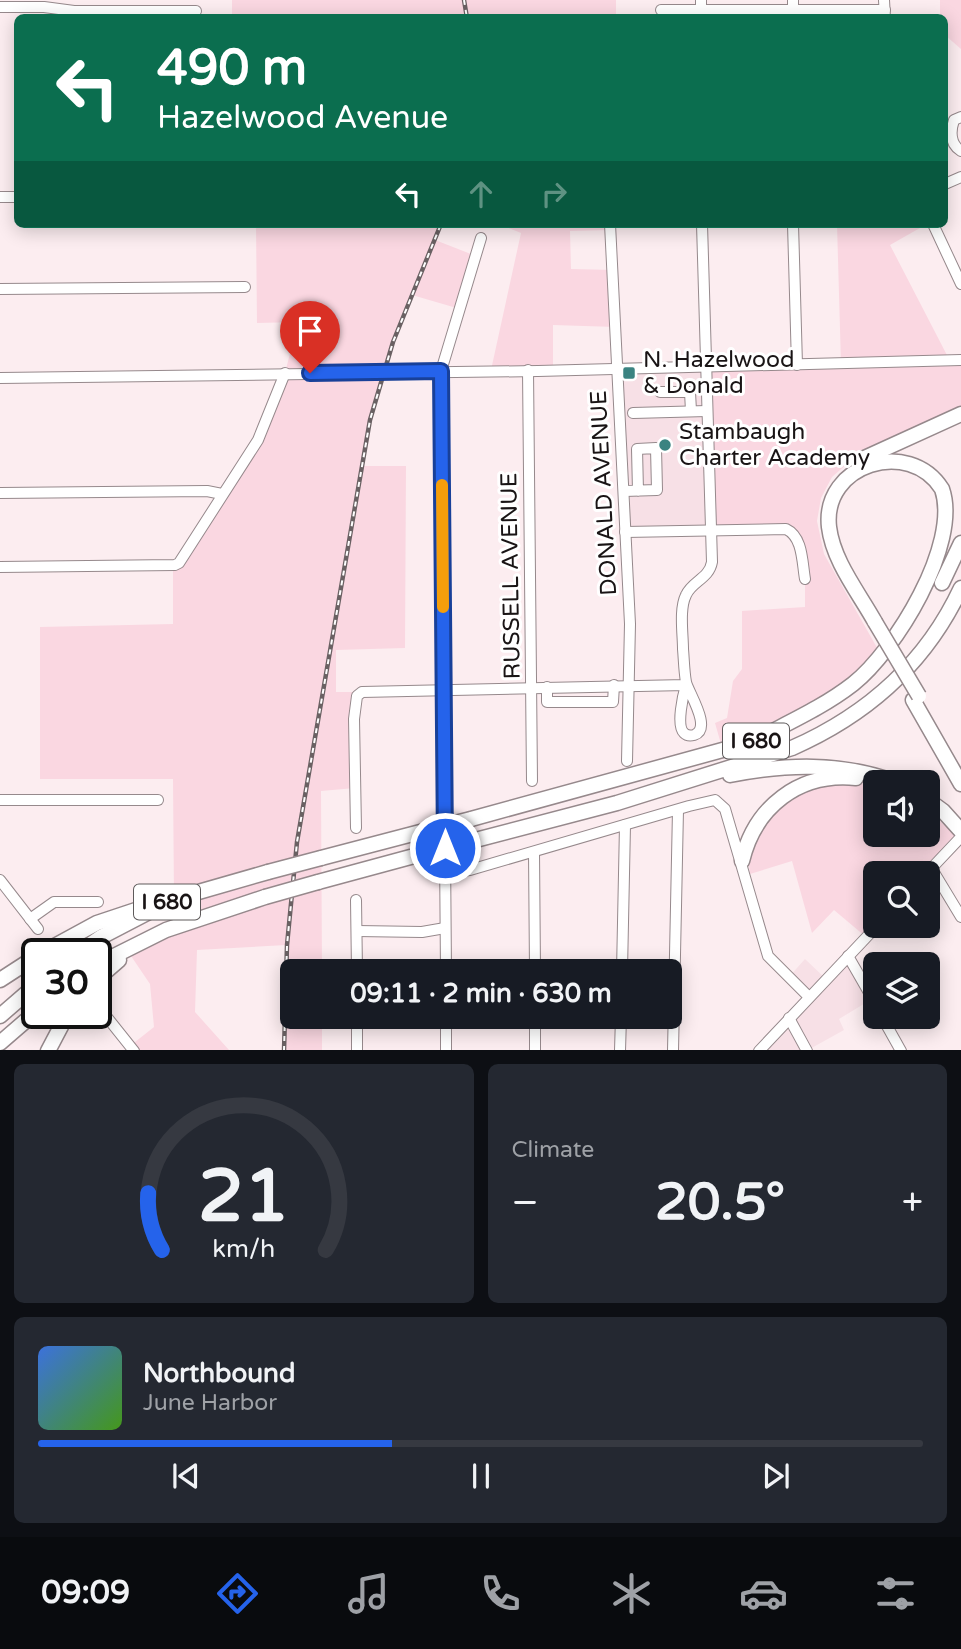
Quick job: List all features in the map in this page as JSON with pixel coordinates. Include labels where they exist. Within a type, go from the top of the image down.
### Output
[{"type":"highway","points":[[875,628],[833,565],[825,546],[821,521],[825,500],[836,480],[855,462],[961,414]]},
{"type":"highway","points":[[752,742],[822,705],[861,677],[882,658],[896,641],[932,583],[948,544],[951,511],[945,494],[933,478],[913,465],[900,461],[878,461],[854,472],[837,490],[829,516],[831,536],[838,558],[875,628],[916,698],[961,769]]},
{"type":"highway","name":"I 680","points":[[100,938],[174,899],[777,734],[817,715],[852,692],[886,664],[931,604],[961,543]]},
{"type":"highway","name":"I 680","points":[[112,957],[181,924],[265,897],[617,803],[793,748],[841,724],[887,689],[932,639],[961,588]]},
{"type":"highway","points":[[916,698],[961,784]]},
{"type":"highway","points":[[617,803],[639,800],[713,778],[791,766],[848,769],[863,773]]},
{"type":"highway","points":[[741,861],[750,834],[759,819],[793,790],[813,782],[837,778],[863,779]]},
{"type":"highway","points":[[940,809],[947,818]]},
{"type":"highway","points":[[940,814],[961,831]]},
{"type":"highway","points":[[67,938],[116,915],[174,899]]},
{"type":"highway","points":[[112,967],[146,940]]},
{"type":"highway","points":[[0,980],[21,966]]},
{"type":"highway","points":[[0,1016],[21,998]]},
{"type":"highway","points":[[0,1043],[21,1025]]},
{"type":"highway","points":[[49,1050],[60,1029]]},
{"type":"street","points":[[0,7],[44,7],[74,11],[195,11]]},
{"type":"street","points":[[662,10],[885,9]]},
{"type":"street","points":[[961,117],[954,120],[951,128],[955,146],[961,151]]},
{"type":"street","name":"DONALD AVENUE","points":[[610,228],[630,624],[627,761]]},
{"type":"street","points":[[356,828],[355,703],[358,694],[362,692],[686,685],[683,650],[684,598],[711,569],[702,228]]},
{"type":"street","points":[[793,228],[797,365]]},
{"type":"street","points":[[935,228],[961,284]]},
{"type":"street","points":[[446,959],[441,371],[481,238]]},
{"type":"street","points":[[0,289],[246,287]]},
{"type":"street","points":[[0,378],[705,368],[961,360]]},
{"type":"street","name":"RUSSELL AVENUE","points":[[528,370],[533,781]]},
{"type":"street","points":[[0,567],[175,565],[183,559],[258,440],[285,373]]},
{"type":"street","points":[[660,392],[690,392],[691,411]]},
{"type":"street","points":[[633,413],[707,411]]},
{"type":"street","points":[[624,491],[638,491],[657,490],[656,448],[636,449],[638,491]]},
{"type":"street","points":[[0,494],[207,491],[222,494]]},
{"type":"street","points":[[625,532],[789,530],[799,544],[805,579]]},
{"type":"street","points":[[547,687],[547,702],[613,702],[614,685]]},
{"type":"street","points":[[0,800],[158,800]]},
{"type":"street","points":[[445,873],[470,870],[715,800],[723,805],[728,816],[769,960],[809,997]]},
{"type":"street","points":[[673,1050],[678,810]]},
{"type":"street","points":[[622,959],[625,825]]},
{"type":"street","points":[[938,861],[961,837]]},
{"type":"street","points":[[534,852],[535,959]]},
{"type":"street","points":[[0,880],[38,929]]},
{"type":"street","points":[[940,887],[961,917]]},
{"type":"street","points":[[356,900],[357,959]]},
{"type":"street","points":[[30,919],[54,902],[98,902]]},
{"type":"street","points":[[357,931],[422,932],[445,928]]},
{"type":"street","points":[[760,1050],[865,938]]},
{"type":"street","points":[[848,956],[863,982]]},
{"type":"street","points":[[789,1018],[806,1050]]},
{"type":"street","points":[[112,1024],[133,1050]]},
{"type":"street","points":[[357,1029],[358,1050]]},
{"type":"street","points":[[446,1029],[446,1050]]},
{"type":"street","points":[[535,1029],[535,1050]]},
{"type":"street","points":[[620,1050],[621,1029]]},
{"type":"street","points":[[889,1029],[900,1050]]},
{"type":"shaded area","points":[[232,0],[616,0],[616,14],[232,14]]},
{"type":"shaded area","points":[[940,0],[961,0],[961,49],[948,38],[948,14],[940,14]]},
{"type":"shaded area","points":[[256,228],[440,228],[435,240],[476,256],[460,309],[412,295],[382,379],[366,444],[362,466],[406,466],[405,648],[336,650],[336,692],[362,692],[359,693],[355,788],[321,791],[322,959],[286,959],[286,945],[197,950],[195,1012],[229,1050],[133,1050],[130,1046],[154,1027],[150,984],[129,953],[181,924],[174,899],[173,779],[40,779],[40,627],[173,624],[173,565],[236,478],[285,373],[298,322],[257,323]]},
{"type":"shaded area","points":[[509,228],[611,228],[570,231],[571,269],[613,270],[616,327],[553,325],[553,370],[491,370],[521,233]]},
{"type":"shaded area","points":[[837,228],[920,228],[890,245],[950,361],[961,360],[961,408],[855,457],[832,477],[821,498],[817,521],[824,554],[880,653],[831,696],[749,736],[721,744],[715,723],[727,718],[733,681],[742,669],[742,611],[805,607],[805,579],[794,534],[711,530],[705,367],[841,364]]},
{"type":"shaded area","name":"Stambaugh Charter Academy","points":[[705,367],[711,530],[625,532],[618,369]]},
{"type":"shaded area","points":[[856,782],[863,784],[863,847],[940,847],[940,821],[955,834],[938,861],[863,861],[863,934],[834,910],[812,933],[792,861],[750,874],[748,859],[764,820],[806,788]]},
{"type":"shaded area","points":[[848,956],[863,983],[863,1004],[839,1019],[844,1030],[808,1050],[760,1050],[809,997],[788,978],[805,959],[826,979]]},
{"type":"shaded area","points":[[284,1029],[322,1029],[322,1050],[284,1050]]},
{"type":"railway","points":[[464,0],[466,14]]},
{"type":"railway","points":[[284,1050],[287,945],[297,842],[370,420],[393,342],[439,228]]},
{"type":"slow traffic","points":[[442,485],[443,607]]},
{"type":"place","name":"N. Hazelwood & Donald","points":[[629,373]]},
{"type":"place","name":"Stambaugh Charter Academy","points":[[665,445]]},
{"type":"route","points":[[310,373],[441,371],[445,848]]}]
